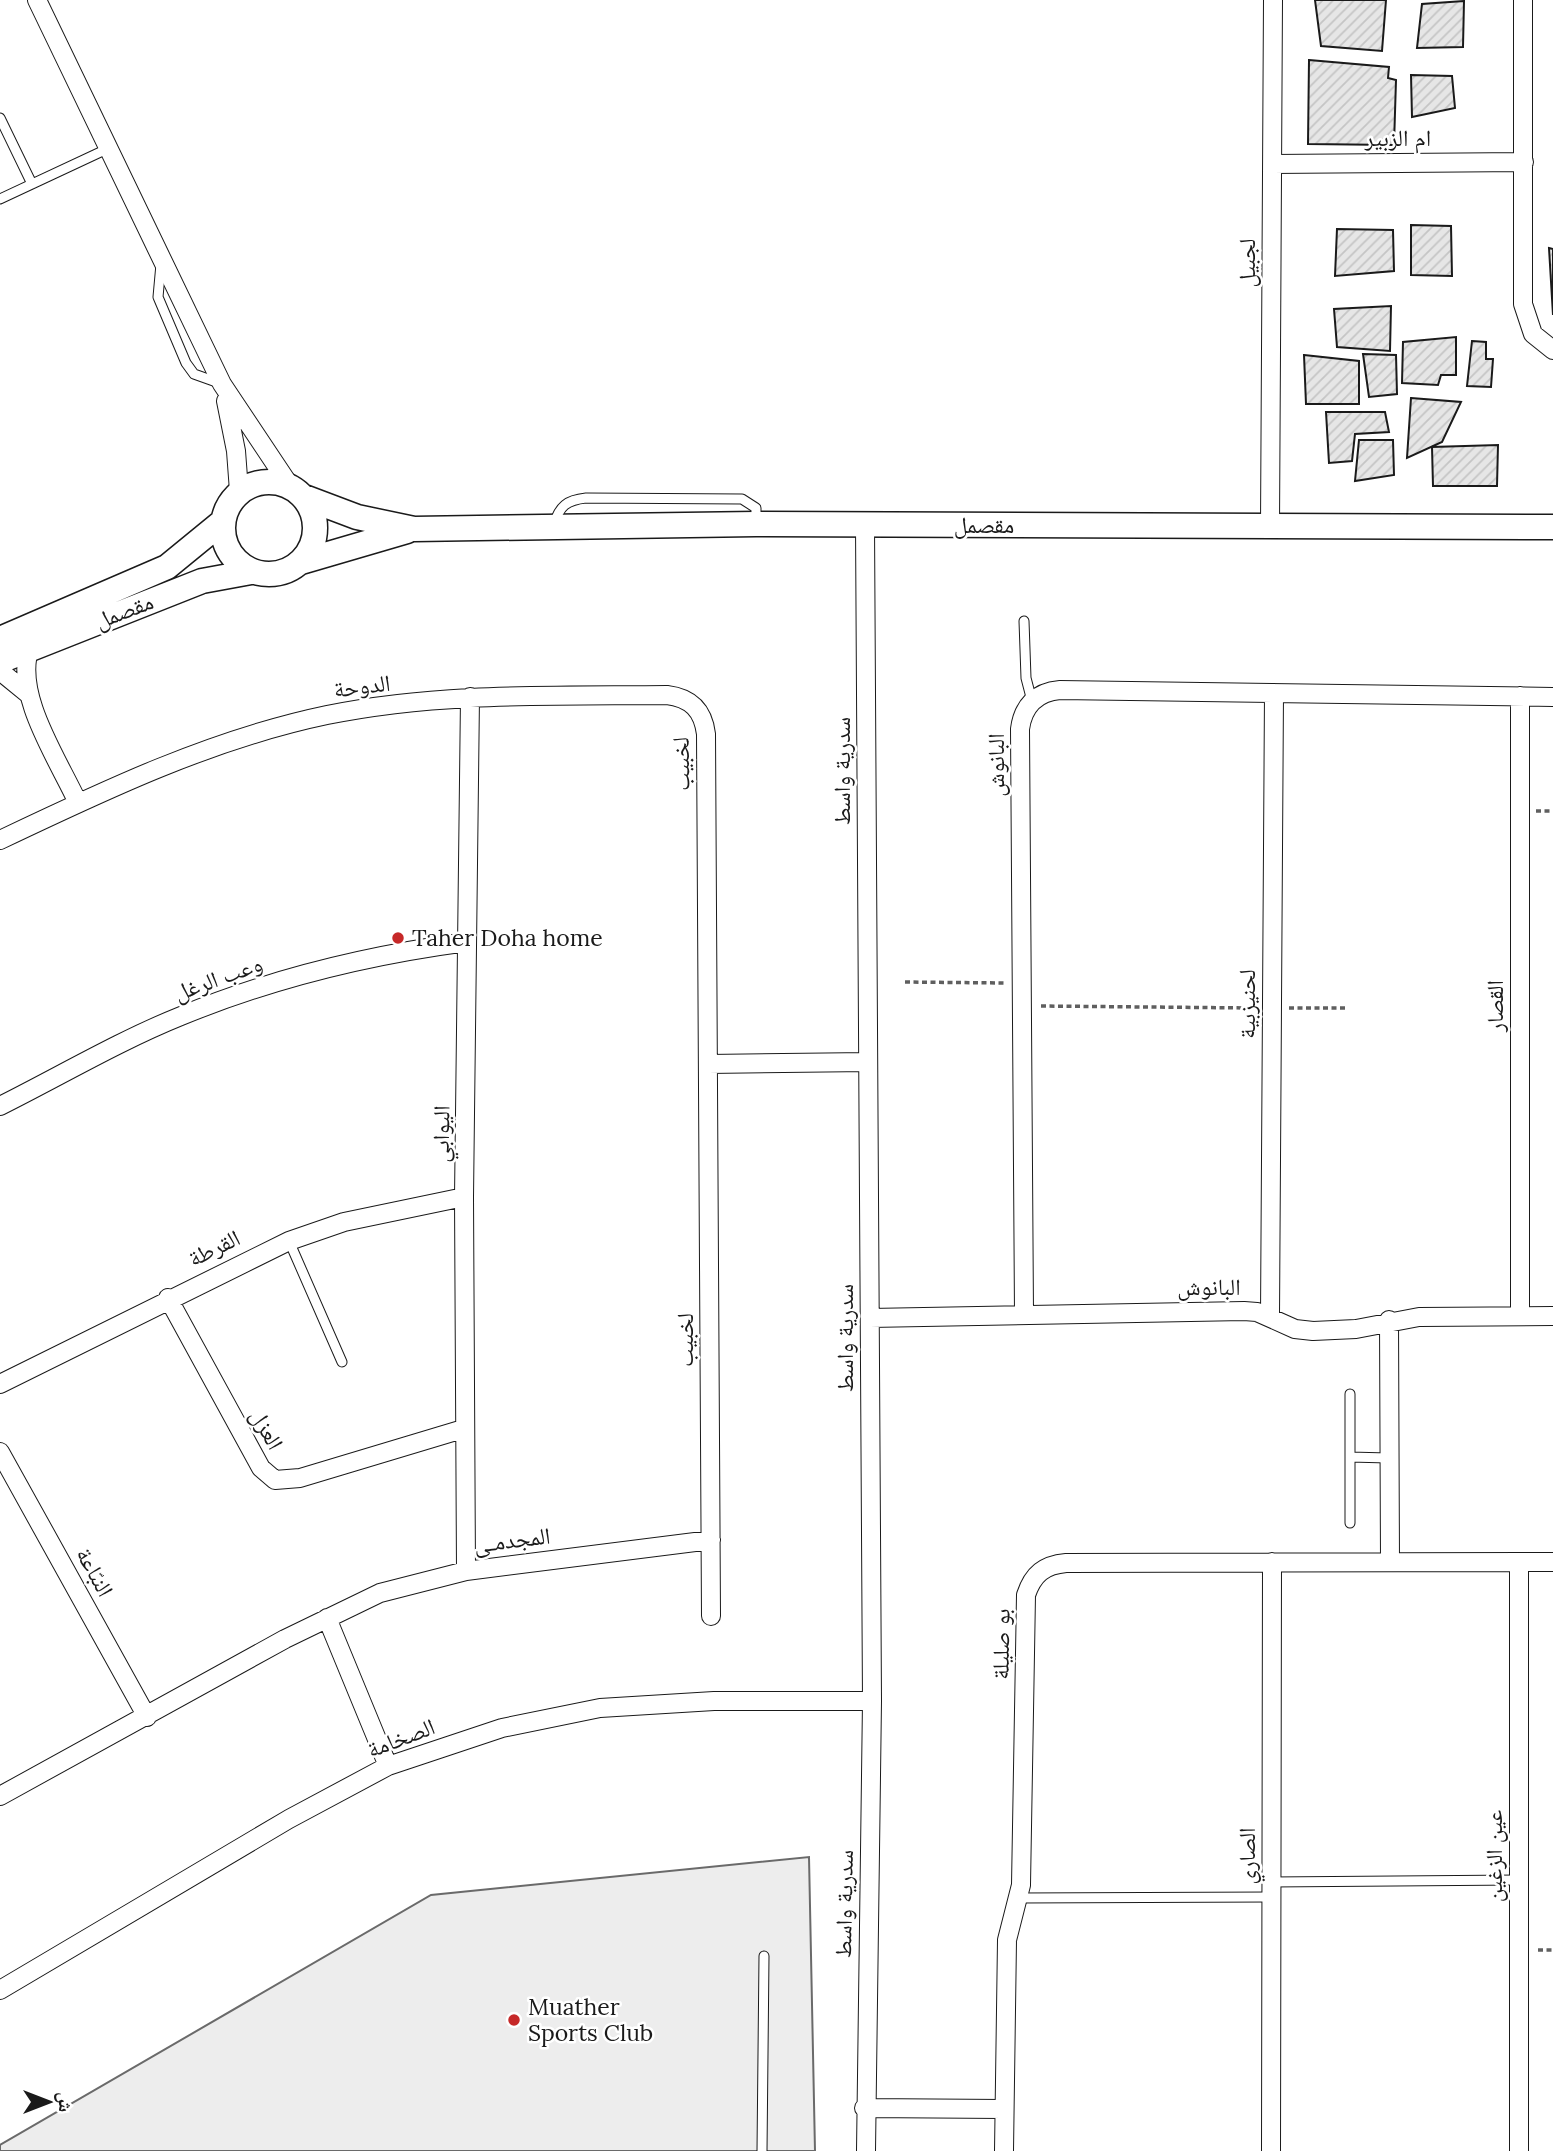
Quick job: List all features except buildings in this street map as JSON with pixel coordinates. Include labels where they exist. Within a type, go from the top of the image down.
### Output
[{"type":"street","points":[[37,0],[161,264],[222,384],[313,512],[316,530],[312,548],[301,562],[286,572],[269,575],[251,572],[228,552],[222,522],[228,505],[239,491],[255,483],[273,481],[297,492]]},
{"type":"street","name":"لجبيل","points":[[1270,526],[1273,0]]},
{"type":"street","points":[[1523,0],[1526,320],[1533,334],[1553,350]]},
{"type":"street","name":"ام الزبير","points":[[1272,164],[1524,162]]},
{"type":"street","points":[[222,384],[232,421],[239,491]]},
{"type":"street","name":"مقصمل","points":[[297,492],[357,517],[414,529],[756,524],[1553,527]]},
{"type":"street","name":"مقصمل","points":[[0,639],[167,567],[222,522]]},
{"type":"street","name":"سدرية واسط","points":[[865,525],[872,1701],[864,2108],[866,2151]]},
{"type":"street","name":"مقصمل","points":[[301,562],[414,529]]},
{"type":"street","name":"مقصمل","points":[[0,661],[202,581],[251,572]]},
{"type":"street","points":[[30,647],[24,670],[27,693],[78,803]]},
{"type":"street","points":[[0,671],[27,693]]},
{"type":"street","points":[[1032,701],[1050,691],[1060,690],[1553,697]]},
{"type":"street","name":"لحنيزبية","points":[[1270,1316],[1274,693]]},
{"type":"street","name":"الدوحة","points":[[0,840],[78,803],[222,743],[329,715],[471,698],[667,695]]},
{"type":"street","name":"لخبيب","points":[[667,695],[679,697],[699,710],[706,734],[711,1616]]},
{"type":"street","name":"القصار","points":[[1520,696],[1520,1316]]},
{"type":"street","name":"اليوابي","points":[[466,1571],[463,1429],[464,1197],[471,698]]},
{"type":"street","name":"البانوش","points":[[1024,1314],[1020,729],[1025,709],[1032,701]]},
{"type":"street","name":"وعب الرغل","points":[[0,1105],[193,1012],[309,971],[387,952],[467,942]]},
{"type":"street","points":[[708,1064],[868,1062]]},
{"type":"street","name":"القرطة","points":[[0,1384],[168,1298],[289,1241],[344,1222],[464,1197]]},
{"type":"street","name":"العزل","points":[[168,1298],[261,1468],[275,1480],[300,1478],[463,1429]]},
{"type":"street","name":"البانوش","points":[[870,1318],[1244,1311],[1270,1316],[1294,1329],[1313,1331],[1356,1329],[1389,1320],[1419,1317],[1553,1316]]},
{"type":"street","points":[[1389,1320],[1390,1561]]},
{"type":"street","name":"النبّاعة","points":[[0,1452],[147,1717]]},
{"type":"street","name":"المجدمـى","points":[[0,1796],[327,1618],[380,1593],[466,1571],[710,1540]]},
{"type":"street","name":"الصاري","points":[[1271,2151],[1272,1562]]},
{"type":"street","name":"عين الزغين","points":[[1518,1562],[1518,2151]]},
{"type":"street","name":"بو صليلة","points":[[1003,2151],[1007,1940],[1019,1898],[1026,1595],[1031,1582],[1040,1571],[1052,1564],[1066,1563],[1553,1562]]},
{"type":"street","points":[[327,1618],[388,1766]]},
{"type":"street","name":"الصخامة","points":[[0,1990],[289,1819],[388,1766],[502,1728],[600,1708],[714,1701],[872,1701]]},
{"type":"street","points":[[864,2108],[1003,2109]]},
{"type":"lane","points":[[0,118],[32,184]]},
{"type":"lane","points":[[0,200],[107,149]]},
{"type":"lane","points":[[1024,621],[1026,678],[1032,701]]},
{"type":"lane","points":[[289,1241],[342,1362]]},
{"type":"lane","points":[[1350,1394],[1350,1523]]},
{"type":"lane","points":[[1350,1457],[1388,1458]]},
{"type":"lane","points":[[1019,1898],[1518,1880]]},
{"type":"lane","points":[[762,2151],[764,1956]]},
{"type":"path","points":[[905,982],[1022,983]]},
{"type":"path","points":[[1022,1006],[1347,1008]]},
{"type":"shaded area","name":"Muather Sports Club","points":[[809,1857],[815,2151],[0,2151],[0,2145],[431,1895]]},
{"type":"place","name":"Taher Doha home","points":[[398,938]]},
{"type":"place","name":"Muather Sports Club","points":[[514,2020]]}]
